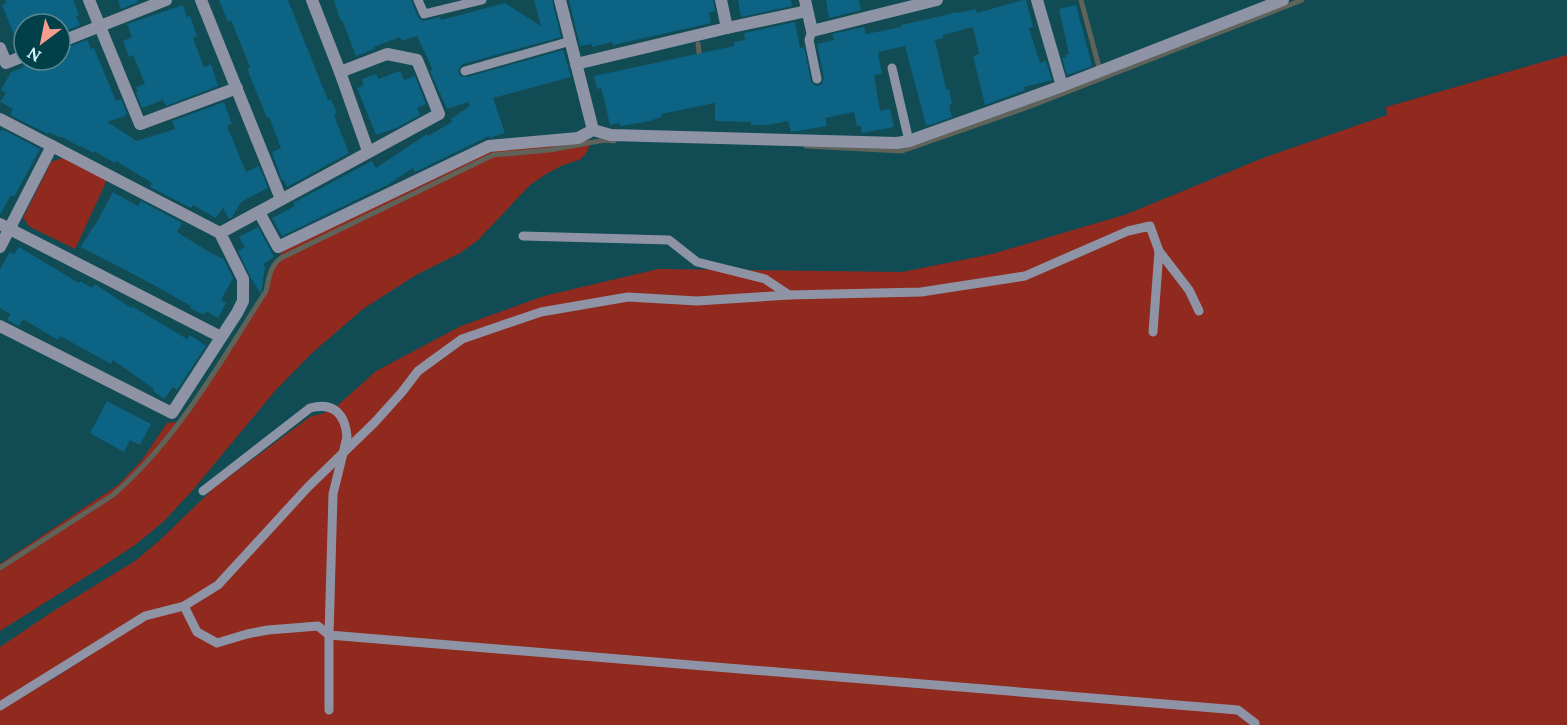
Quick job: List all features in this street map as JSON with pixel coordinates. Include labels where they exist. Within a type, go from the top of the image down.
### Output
[{"type":"street","points":[[89,0],[140,124],[237,88]]},
{"type":"street","points":[[72,37],[166,0]]},
{"type":"street","points":[[201,0],[281,199]]},
{"type":"street","points":[[312,0],[368,151]]},
{"type":"street","points":[[561,0],[593,130]]},
{"type":"street","points":[[721,0],[727,28]]},
{"type":"street","points":[[576,64],[727,28],[806,6],[812,31],[937,0]]},
{"type":"street","points":[[1037,0],[1062,86]]},
{"type":"street","points":[[259,212],[278,248],[489,146],[578,138],[593,130],[611,135],[897,143],[909,141],[1062,86],[1283,0]]},
{"type":"street","points":[[0,48],[3,68]]},
{"type":"street","points":[[220,233],[439,114],[417,60],[387,54],[340,72]]},
{"type":"street","points":[[0,120],[220,233],[243,279],[243,301],[237,313],[172,413],[0,326]]},
{"type":"street","points":[[0,247],[5,226],[52,146]]},
{"type":"street","points":[[5,226],[221,336]]},
{"type":"lane","points":[[418,0],[424,14],[482,0]]},
{"type":"lane","points":[[812,31],[809,40],[817,79]]},
{"type":"lane","points":[[465,71],[571,41]]},
{"type":"lane","points":[[892,68],[909,141]]},
{"type":"lane","points":[[0,706],[145,616],[184,606],[218,585],[308,487],[402,392],[418,371],[462,339],[541,312],[628,297],[697,301],[789,295],[921,292],[1024,276],[1128,231],[1150,226],[1158,251],[1189,290],[1199,311]]},
{"type":"lane","points":[[523,236],[669,240],[697,262],[765,279],[789,295]]},
{"type":"lane","points":[[1153,332],[1158,251]]},
{"type":"lane","points":[[203,491],[310,408],[321,405],[333,409],[342,417],[347,436],[333,494],[328,635],[329,710]]},
{"type":"lane","points":[[184,606],[197,632],[217,643],[268,630],[318,626],[328,635],[1238,710],[1255,725]]},
{"type":"shaded area","points":[[1567,55],[1567,725],[0,725],[0,710],[142,621],[0,701],[0,647],[135,561],[215,487],[311,416],[322,414],[337,406],[376,371],[461,326],[544,296],[658,269],[902,272],[992,254],[1127,214],[1263,158],[1387,115],[1386,107]]},
{"type":"shaded area","points":[[589,140],[590,145],[585,155],[579,160],[546,174],[530,185],[478,240],[460,253],[416,275],[363,309],[312,353],[274,392],[192,491],[164,521],[135,545],[0,631],[0,564],[118,485],[142,460],[167,423],[180,424],[265,294],[272,270],[284,251],[283,248],[491,150]]},
{"type":"shaded area","points":[[63,158],[107,180],[75,249],[30,227],[23,218],[51,162]]},
{"type":"building","points":[[5,0],[73,0],[80,25],[72,28],[72,12],[12,12],[12,29],[2,5],[7,3]]},
{"type":"building","points":[[118,0],[137,0],[138,2],[121,9]]},
{"type":"building","points":[[219,0],[288,0],[328,100],[331,99],[337,114],[334,115],[349,153],[287,187],[284,180],[282,181],[272,152],[281,148],[247,69],[250,67],[231,20],[228,22]]},
{"type":"building","points":[[334,0],[411,0],[418,17],[423,21],[440,17],[441,20],[505,3],[541,26],[534,0],[552,0],[561,37],[463,64],[458,72],[461,76],[467,77],[563,50],[571,77],[493,98],[505,133],[490,138],[489,136],[415,172],[413,168],[389,184],[282,236],[272,218],[295,206],[293,203],[372,161],[376,168],[427,134],[428,136],[452,122],[451,119],[470,106],[468,102],[447,109],[430,71],[433,70],[417,36],[402,41],[400,37],[356,56]]},
{"type":"building","points":[[569,0],[713,0],[715,11],[709,13],[711,23],[613,45],[612,42],[592,47],[592,44],[580,46]]},
{"type":"building","points":[[738,0],[791,0],[792,6],[741,17]]},
{"type":"building","points":[[826,0],[859,0],[861,10],[829,18]]},
{"type":"building","points":[[1026,0],[1033,27],[1029,28],[1040,63],[1046,61],[1052,80],[1024,87],[1025,90],[985,105],[973,56],[979,54],[973,27],[943,35],[943,38],[935,40],[946,89],[949,89],[952,117],[930,125],[926,125],[905,46],[878,52],[882,74],[874,75],[880,111],[890,109],[894,127],[862,133],[861,126],[857,126],[854,112],[825,118],[827,126],[791,132],[788,121],[751,125],[751,122],[715,121],[715,103],[661,114],[662,117],[646,122],[620,126],[619,123],[610,125],[601,88],[597,89],[594,76],[734,46],[734,42],[745,40],[744,33],[795,22],[800,48],[804,47],[811,81],[818,86],[822,84],[824,78],[817,44],[834,40],[832,34],[864,27],[866,34],[958,12],[976,9],[977,13]]},
{"type":"building","points":[[183,5],[187,17],[190,16],[197,36],[193,38],[204,67],[211,64],[218,86],[166,106],[163,100],[142,108],[136,87],[145,84],[133,55],[129,57],[123,41],[132,37],[127,24]]},
{"type":"building","points":[[1076,5],[1092,66],[1067,75],[1062,58],[1069,54],[1059,9]]},
{"type":"building","points":[[87,40],[91,49],[94,48],[116,101],[121,99],[127,114],[107,122],[137,141],[175,129],[172,121],[224,102],[232,124],[227,126],[246,172],[259,166],[268,188],[241,202],[229,219],[223,208],[216,218],[193,205],[191,208],[150,187],[152,183],[116,161],[115,163],[62,137],[49,132],[48,134],[10,115],[13,109],[0,102],[6,93],[1,90],[11,72],[72,72],[72,46]]},
{"type":"building","points":[[400,71],[404,80],[415,76],[426,104],[417,108],[420,115],[396,128],[376,135],[357,88],[364,85],[362,79],[376,74],[378,79]]},
{"type":"building","points":[[2,129],[40,149],[14,197],[11,195],[0,215],[0,132]]},
{"type":"building","points":[[113,192],[138,206],[141,201],[182,223],[177,232],[211,253],[210,255],[212,253],[223,258],[233,278],[221,300],[226,303],[218,318],[206,311],[204,315],[190,308],[191,306],[152,284],[81,247]]},
{"type":"building","points":[[258,227],[274,257],[263,264],[265,267],[261,294],[238,251],[245,247],[239,237]]},
{"type":"building","points":[[19,247],[79,283],[80,281],[92,288],[95,284],[131,308],[132,306],[187,339],[190,335],[206,346],[177,390],[173,387],[164,399],[153,391],[154,389],[113,360],[111,364],[60,336],[58,340],[23,319],[19,326],[7,320],[10,314],[0,308],[0,269],[10,252],[14,254]]},
{"type":"building","points":[[107,401],[151,424],[140,445],[130,440],[124,452],[90,433]]},
{"type":"waterway","points":[[1081,0],[1099,67]]},
{"type":"waterway","points":[[806,146],[902,151],[1031,106],[1302,0]]},
{"type":"waterway","points":[[698,44],[700,60]]},
{"type":"waterway","points":[[0,568],[113,495],[158,449],[215,372],[266,291],[272,269],[281,258],[493,155],[549,150],[605,140],[614,141]]}]
